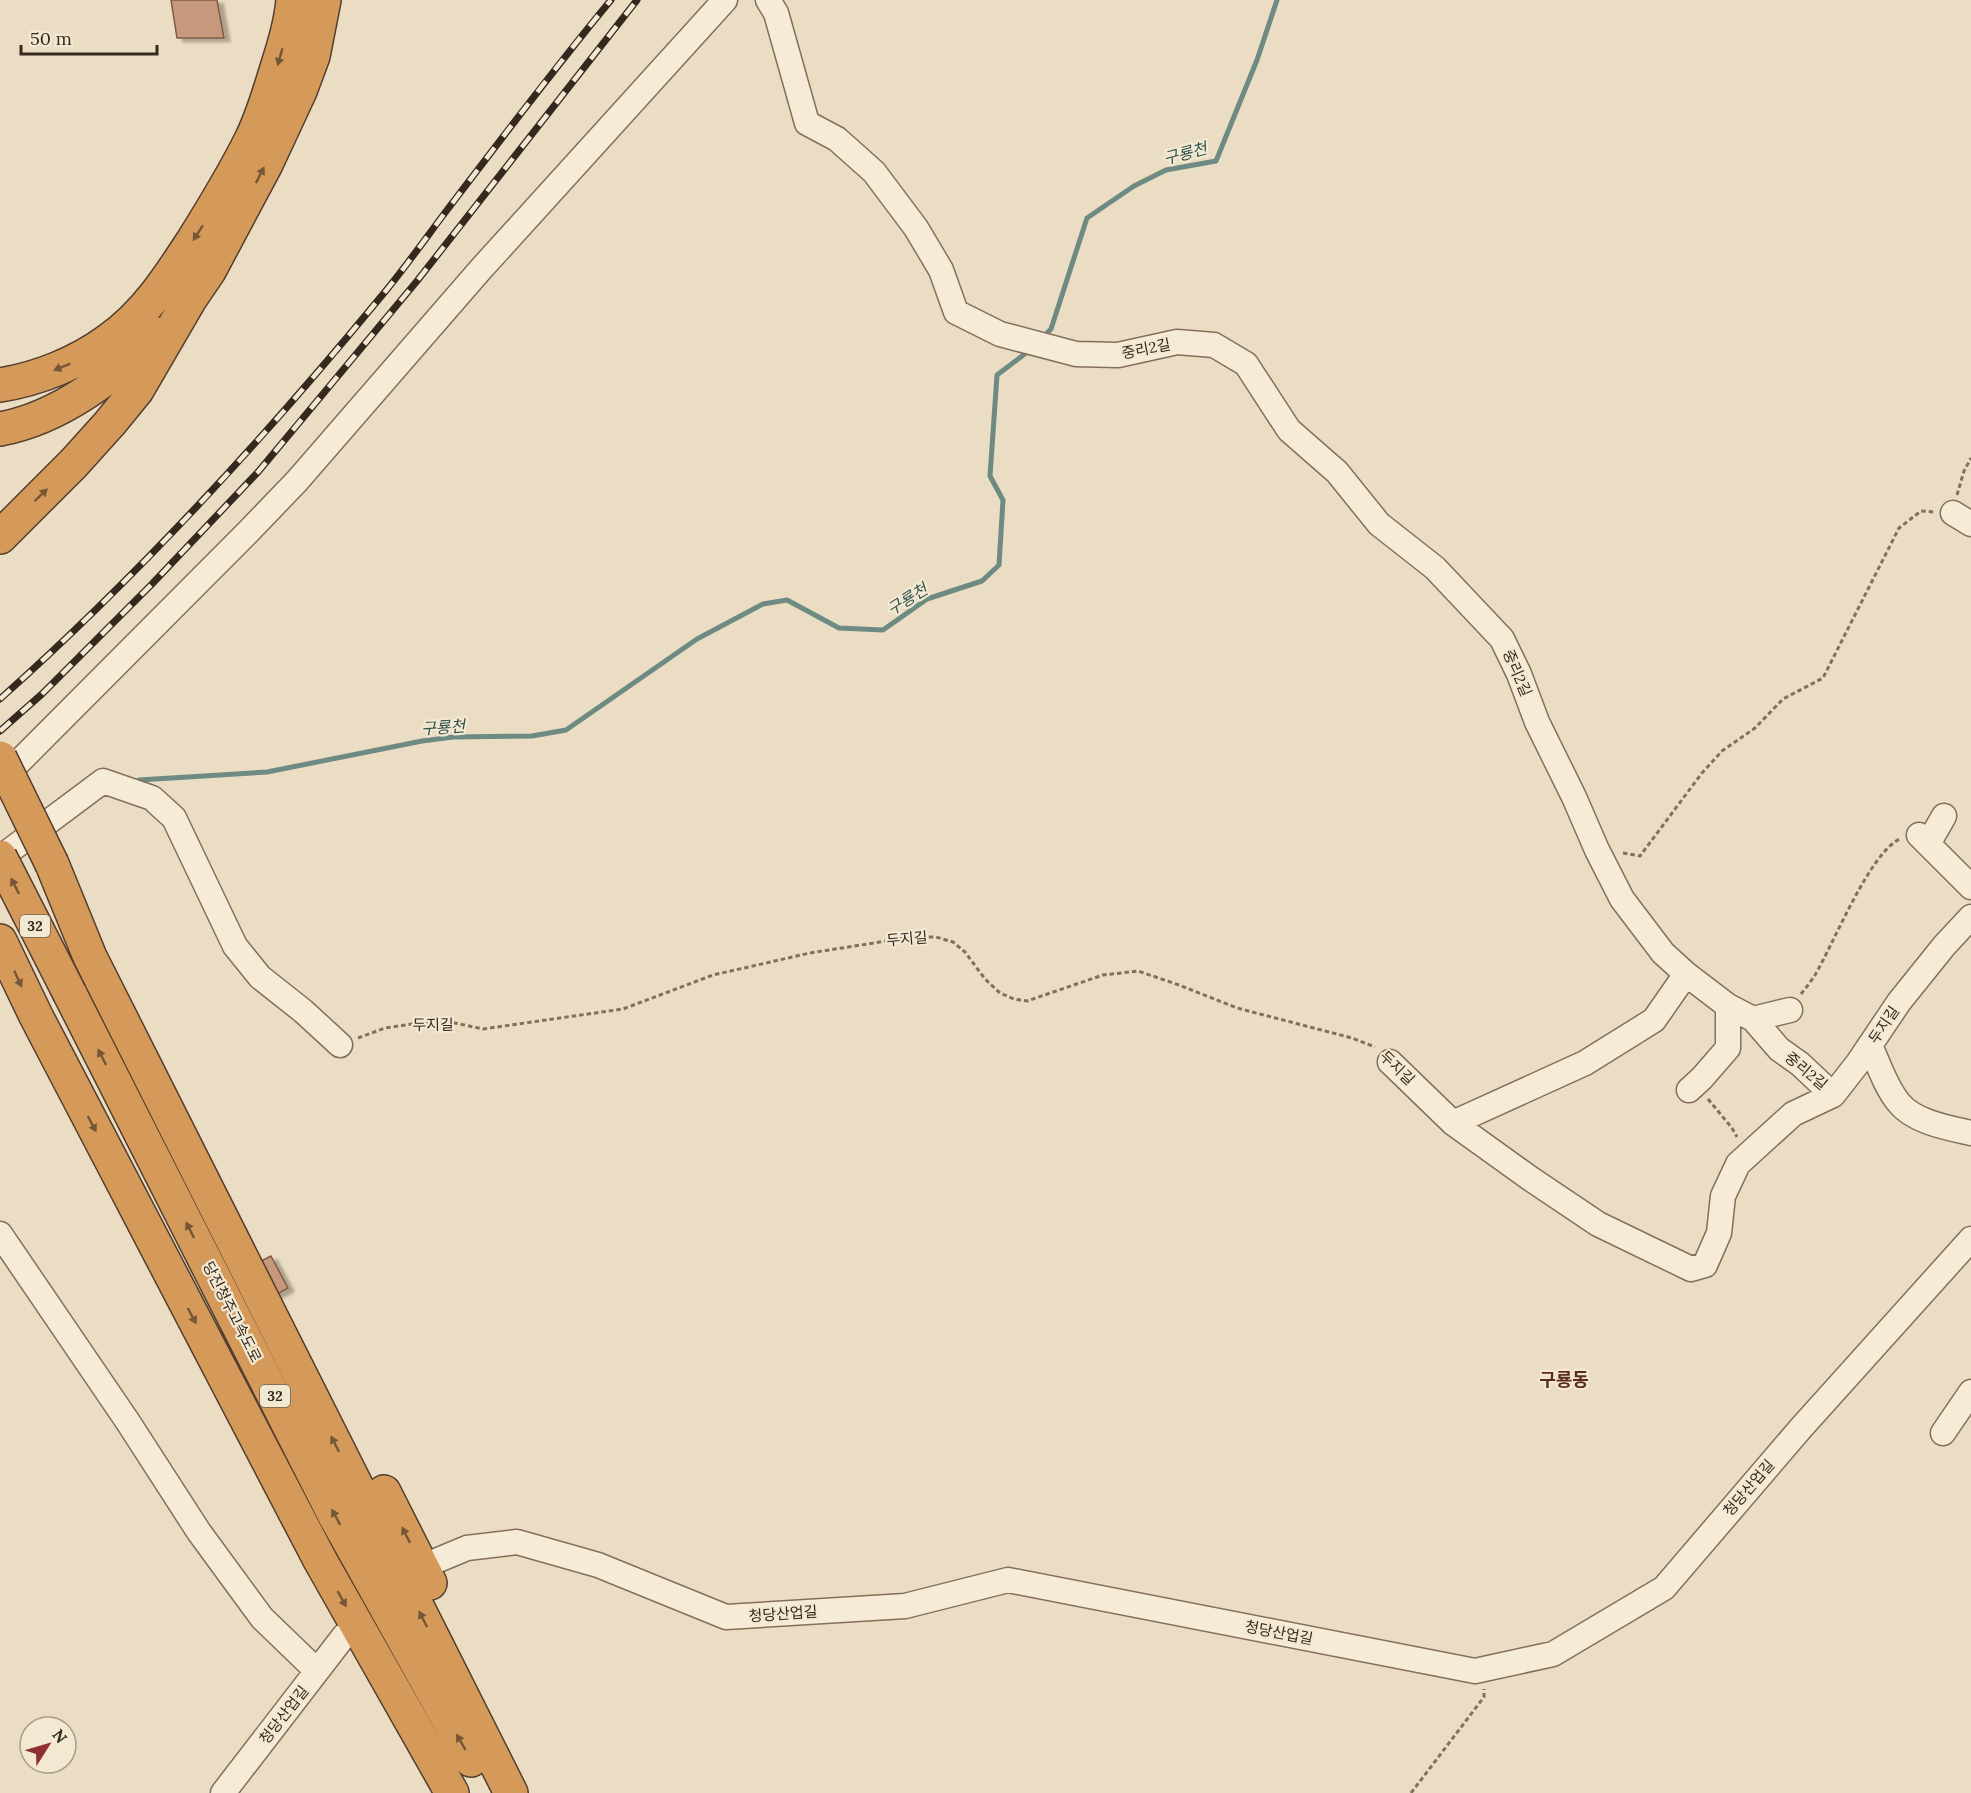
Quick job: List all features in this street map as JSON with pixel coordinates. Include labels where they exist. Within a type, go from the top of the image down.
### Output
[{"type":"highway","points":[[0,385],[42,374],[90,353],[134,320],[168,279],[218,201],[251,139],[282,54],[293,0]]},
{"type":"highway","points":[[0,537],[74,463],[110,423],[142,381],[226,241],[266,164],[300,91],[313,56],[324,0]]},
{"type":"highway","points":[[0,429],[34,419],[64,405],[96,385],[126,363],[160,332],[190,299]]},
{"type":"highway","points":[[0,758],[96,953],[192,1118],[408,1537],[447,1619],[500,1783]]},
{"type":"highway","name":"당진청주고속도로","points":[[0,858],[335,1516],[430,1689],[500,1783]]},
{"type":"highway","name":"32","points":[[0,941],[36,1017],[320,1560],[452,1793]]},
{"type":"street","points":[[0,781],[297,480],[481,269],[725,0]]},
{"type":"street","name":"중리2길","points":[[768,0],[776,13],[807,123],[837,139],[874,172],[916,228],[936,261],[957,312],[1000,334],[1076,354],[1118,355],[1177,342],[1214,345],[1246,364],[1289,430],[1337,472],[1379,524],[1435,568],[1502,639],[1597,850],[1622,899],[1663,953],[1728,1006],[1753,1019],[1779,1048],[1833,1095]]},
{"type":"street","points":[[0,858],[103,781],[152,798],[174,818],[235,946],[260,977],[303,1011],[340,1045]]},
{"type":"street","points":[[1944,816],[1924,840],[1971,888]]},
{"type":"street","name":"두지길","points":[[1390,1062],[1454,1123],[1598,1224],[1691,1269],[1705,1265],[1719,1233],[1723,1196],[1738,1164],[1793,1114],[1833,1095],[1899,1002],[1944,946],[1971,917]]},
{"type":"street","points":[[1454,1123],[1585,1063],[1654,1020],[1686,974]]},
{"type":"street","points":[[1692,1087],[1728,1048],[1728,1006]]},
{"type":"street","points":[[1753,1019],[1790,1010]]},
{"type":"street","points":[[1870,1045],[1899,1104],[1913,1114],[1939,1126],[1971,1133]]},
{"type":"street","points":[[0,1234],[128,1422],[199,1532],[262,1618],[317,1671]]},
{"type":"street","name":"청당산업길","points":[[431,1563],[468,1548],[517,1542],[598,1565],[726,1617],[905,1606],[1008,1580],[1475,1671],[1553,1654],[1664,1588],[1801,1428],[1971,1239]]},
{"type":"street","points":[[1943,1433],[1971,1392]]},
{"type":"street","name":"청당산업길","points":[[223,1793],[344,1636]]},
{"type":"path","points":[[1597,850],[1640,855],[1702,773],[1722,751],[1755,728],[1783,699],[1823,678],[1899,528],[1921,511],[1962,518],[1964,471],[1971,458]]},
{"type":"path","points":[[1790,1010],[1815,974],[1859,890],[1885,849],[1897,840],[1924,840]]},
{"type":"path","name":"두지길","points":[[340,1045],[386,1028],[426,1022],[454,1023],[483,1029],[623,1009],[713,975],[810,953],[912,937],[936,937],[953,942],[965,952],[985,979],[1000,993],[1014,999],[1027,1001],[1103,975],[1138,971],[1237,1008],[1352,1038],[1375,1047],[1390,1062]]},
{"type":"path","points":[[1692,1087],[1739,1140],[1738,1164]]},
{"type":"path","points":[[1411,1793],[1484,1697],[1484,1669]]},
{"type":"building","points":[[171,0],[217,0],[224,38],[177,38]]},
{"type":"building","points":[[271,1256],[288,1288],[268,1299],[251,1266]]},
{"type":"waterway","name":"구룡천","points":[[1041,339],[1051,329],[1087,218],[1134,186],[1166,170],[1216,161],[1257,60],[1277,0]]},
{"type":"waterway","name":"구룡천","points":[[139,780],[267,772],[422,741],[453,737],[532,736],[566,730],[697,639],[763,604],[787,600],[839,628],[883,630],[927,599],[982,581],[999,565],[1003,500],[990,476],[997,375],[1030,350]]},
{"type":"railway","points":[[0,699],[101,605],[197,506],[290,404],[396,278],[526,106],[611,0]]},
{"type":"railway","points":[[0,731],[42,694],[152,584],[258,472],[417,281],[637,0]]},
{"type":"district","name":"구룡동","points":[[1564,1380]]}]
